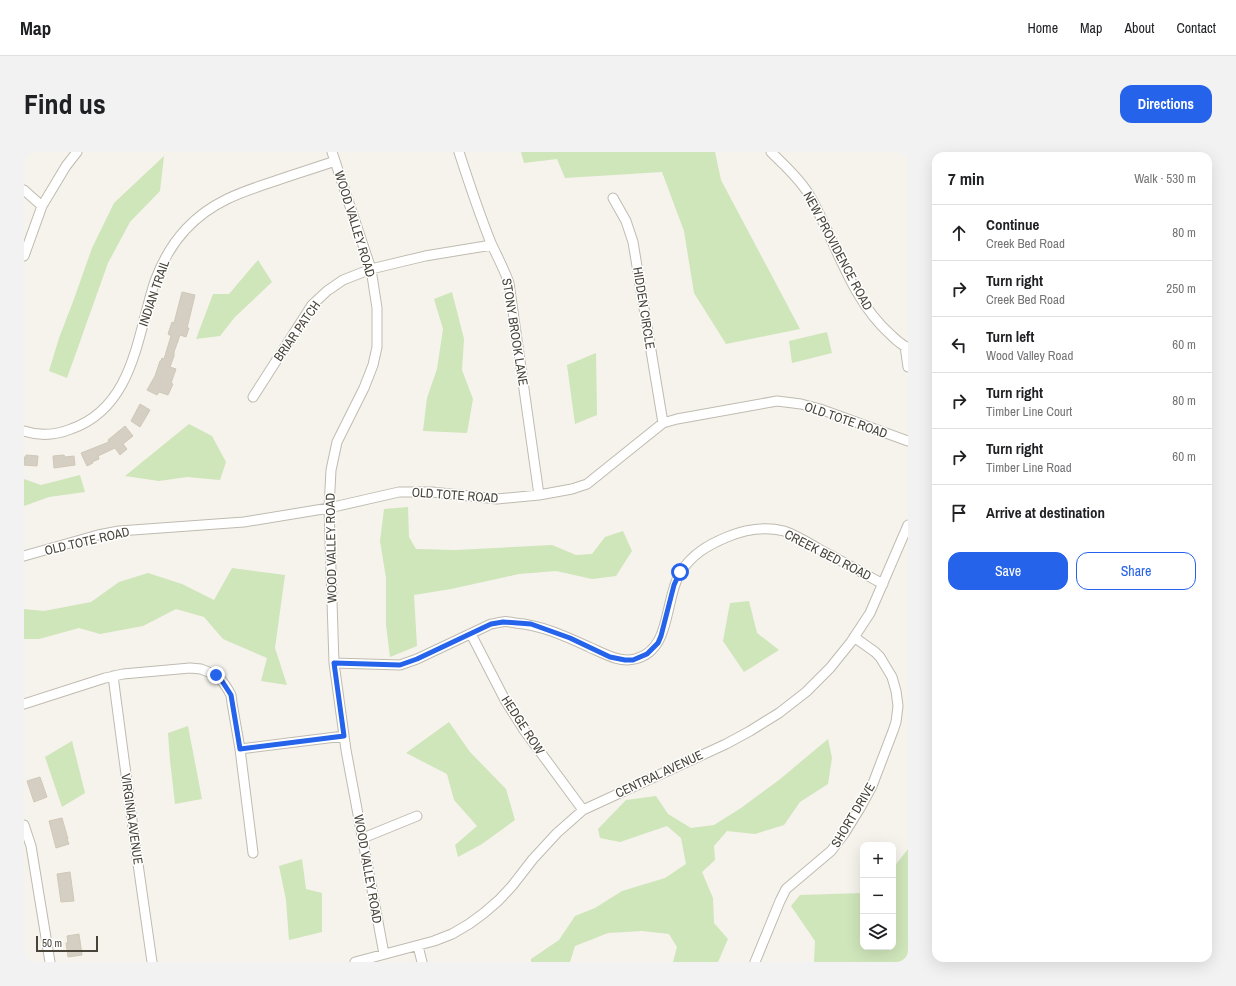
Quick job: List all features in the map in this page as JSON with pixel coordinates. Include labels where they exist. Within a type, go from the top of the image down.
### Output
[{"type":"street","points":[[24,256],[42,206],[66,166],[78,152]]},
{"type":"street","name":"WOOD VALLEY ROAD","points":[[332,152],[371,269],[377,308],[377,347],[373,365],[364,388],[337,442],[331,470],[329,508],[334,663],[344,736],[384,954]]},
{"type":"street","name":"STONY BROOK LANE","points":[[459,152],[492,245],[509,283],[540,495]]},
{"type":"street","name":"NEW PROVIDENCE ROAD","points":[[771,152],[798,179],[806,191],[855,288],[869,310],[885,330],[906,347]]},
{"type":"street","name":"INDIAN TRAIL","points":[[24,431],[32,434],[42,434],[70,430],[95,417],[115,398],[127,373],[138,341],[155,281],[161,267],[176,241],[195,220],[213,206],[232,196],[336,161]]},
{"type":"street","points":[[24,190],[42,206]]},
{"type":"street","name":"HIDDEN CIRCLE","points":[[613,198],[626,221],[633,242],[663,423]]},
{"type":"street","name":"BRIAR PATCH","points":[[253,397],[312,305],[327,291],[343,280],[371,269],[425,256],[492,245]]},
{"type":"street","points":[[906,347],[908,367]]},
{"type":"street","name":"OLD TOTE ROAD","points":[[24,556],[98,535],[119,531],[244,522],[329,508],[399,492],[432,492],[497,499],[540,495],[572,489],[587,484],[663,423],[677,419],[777,402],[801,404],[820,409],[908,441]]},
{"type":"street","name":"CENTRAL AVENUE","points":[[355,962],[434,941],[452,934],[469,924],[499,900],[557,833],[583,810],[726,744],[779,713],[806,692],[830,668],[870,613],[908,525]]},
{"type":"street","name":"CREEK BED ROAD","points":[[334,663],[400,665],[417,659],[491,624],[503,622],[531,624],[570,638],[618,659],[633,660],[640,658],[653,649],[661,636],[674,585],[685,565],[697,553],[711,544],[740,531],[771,529],[792,534],[883,584]]},
{"type":"street","name":"HEDGE ROW","points":[[471,634],[505,700],[524,730],[583,810]]},
{"type":"street","name":"SHORT DRIVE","points":[[755,962],[786,889],[830,851],[844,834],[860,808],[872,786],[894,726],[897,714],[898,699],[892,677],[880,657],[854,637]]},
{"type":"street","points":[[24,704],[123,674],[190,668],[201,669],[216,675],[231,695],[240,749],[253,853]]},
{"type":"street","name":"VIRGINIA AVENUE","points":[[113,676],[152,962]]},
{"type":"street","points":[[240,749],[344,736]]},
{"type":"street","points":[[363,838],[417,816]]},
{"type":"street","points":[[24,824],[31,846],[50,962]]},
{"type":"street","points":[[418,946],[422,962]]},
{"type":"green space","points":[[521,152],[715,152],[721,180],[800,329],[726,344],[694,293],[684,231],[662,172],[565,178],[557,159],[524,163]]},
{"type":"green space","points":[[164,156],[160,191],[130,222],[108,263],[67,378],[49,371],[59,338],[92,248],[114,203]]},
{"type":"green space","points":[[258,260],[272,282],[235,317],[220,336],[196,339],[213,294],[229,294]]},
{"type":"green space","points":[[452,292],[464,339],[462,370],[473,399],[467,433],[423,431],[427,398],[437,369],[443,329],[434,299]]},
{"type":"green space","points":[[827,332],[832,353],[792,363],[789,341]]},
{"type":"green space","points":[[596,353],[597,415],[575,424],[567,365]]},
{"type":"green space","points":[[189,424],[212,436],[226,462],[220,480],[187,477],[159,481],[125,476]]},
{"type":"green space","points":[[80,475],[85,492],[49,497],[24,506],[24,479],[41,485]]},
{"type":"green space","points":[[408,507],[409,537],[416,549],[455,550],[552,545],[576,555],[592,554],[605,537],[623,531],[632,551],[616,576],[592,579],[556,571],[519,574],[451,589],[414,595],[417,646],[390,657],[386,625],[386,578],[380,541],[384,509]]},
{"type":"green space","points":[[232,568],[285,575],[275,648],[287,685],[261,681],[267,658],[223,639],[204,617],[176,609],[143,626],[100,634],[79,628],[39,639],[24,639],[24,609],[44,611],[91,602],[119,582],[148,573],[182,584],[214,600]]},
{"type":"green space","points":[[749,601],[757,633],[779,650],[744,672],[723,641],[730,603]]},
{"type":"green space","points":[[449,722],[470,752],[506,789],[515,820],[482,844],[458,857],[455,845],[477,826],[454,800],[447,774],[406,753]]},
{"type":"green space","points":[[188,726],[202,799],[175,804],[168,733]]},
{"type":"green space","points":[[828,739],[832,758],[828,784],[800,802],[784,825],[755,834],[727,831],[714,846],[715,860],[702,872],[713,898],[714,923],[728,939],[718,962],[673,962],[677,947],[669,934],[642,931],[608,933],[575,946],[570,962],[531,962],[531,959],[559,940],[575,916],[595,908],[622,891],[665,878],[686,864],[681,838],[667,826],[620,842],[600,838],[598,829],[626,800],[656,796],[668,814],[691,828],[714,825],[741,808],[779,780]]},
{"type":"green space","points":[[72,741],[85,793],[62,807],[45,757]]},
{"type":"green space","points":[[908,849],[908,962],[814,962],[815,941],[791,906],[800,895],[860,893],[860,950],[896,950],[896,864]]},
{"type":"green space","points":[[302,859],[306,889],[322,893],[322,932],[289,940],[286,900],[279,866]]},
{"type":"building","points":[[182,292],[195,295],[187,328],[189,328],[186,337],[180,335],[174,352],[170,367],[176,369],[171,383],[173,384],[168,395],[159,392],[157,395],[147,390],[155,376],[160,361],[162,358],[164,359],[171,336],[168,334],[172,322],[174,323]]},
{"type":"building","points":[[140,404],[150,410],[140,427],[131,421]]},
{"type":"building","points":[[125,426],[133,436],[123,444],[127,449],[120,455],[115,448],[98,456],[99,459],[87,466],[81,453],[109,442],[108,440]]},
{"type":"building","points":[[26,455],[38,456],[37,466],[24,465],[24,457],[26,457]]},
{"type":"building","points":[[64,455],[65,457],[74,456],[75,465],[54,468],[53,456]]},
{"type":"building","points":[[40,777],[47,797],[34,802],[27,781]]},
{"type":"building","points":[[62,818],[69,844],[56,848],[49,821]]},
{"type":"building","points":[[70,872],[74,901],[61,902],[57,874]]},
{"type":"building","points":[[79,934],[82,955],[68,957],[66,943],[68,943],[67,936]]},
{"type":"route","points":[[216,675],[231,695],[240,749],[344,736],[334,663],[400,665],[417,659],[491,624],[503,622],[531,624],[570,638],[610,657],[633,660],[647,654],[658,643],[674,585],[680,572]]}]
